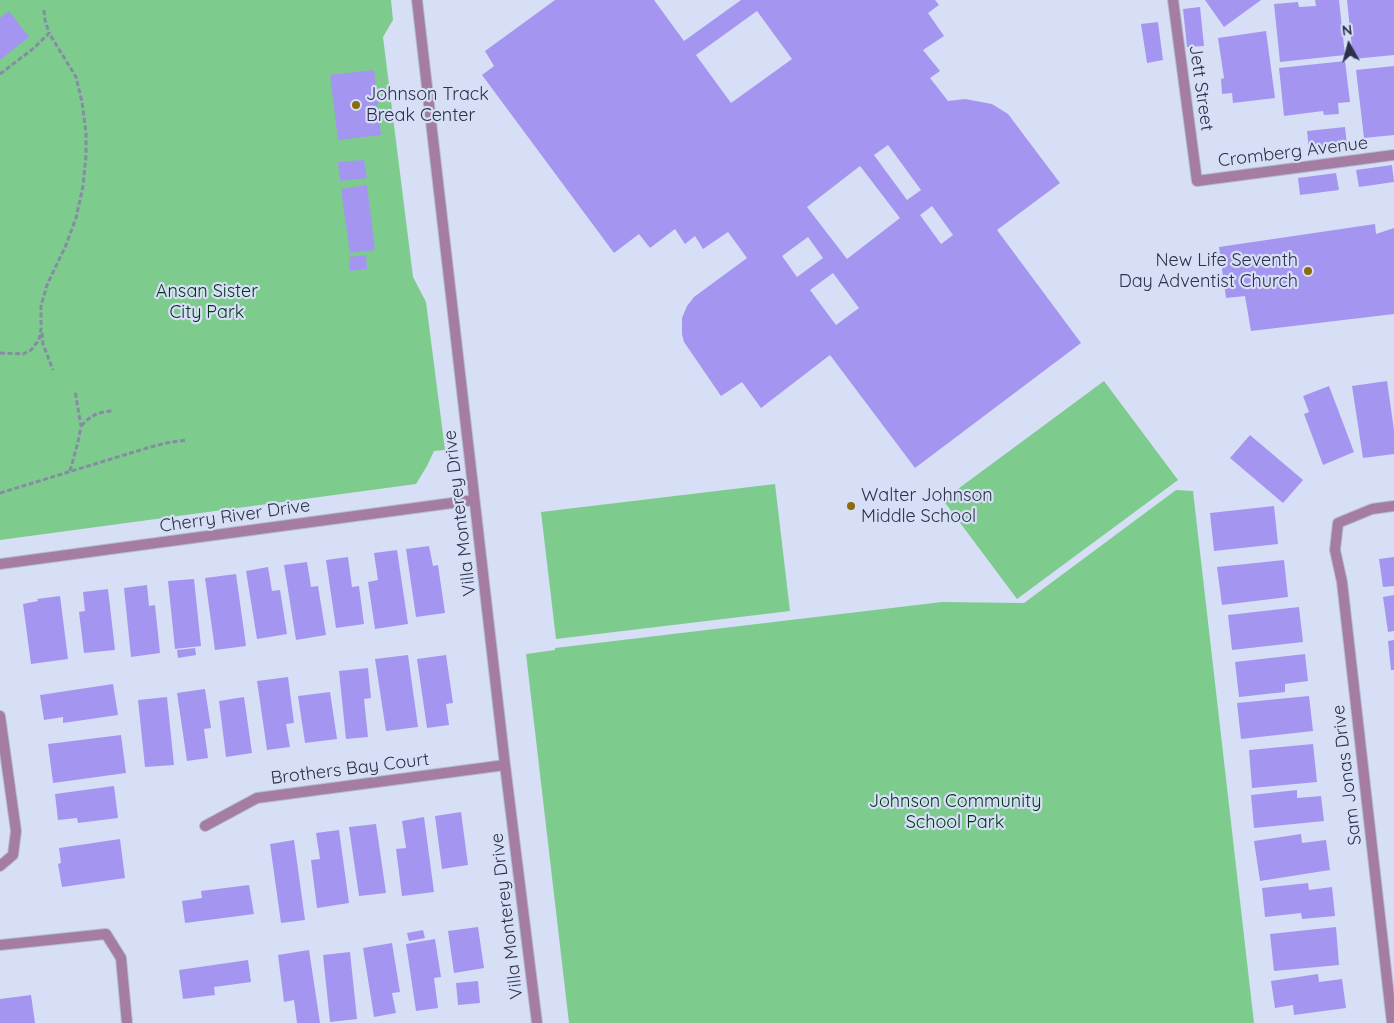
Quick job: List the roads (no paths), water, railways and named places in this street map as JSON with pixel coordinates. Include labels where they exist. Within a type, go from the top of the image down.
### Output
[{"type":"street","name":"Villa Monterey Drive","points":[[417,0],[505,765],[537,1023]]},
{"type":"street","name":"Jett Street","points":[[1173,0],[1197,180]]},
{"type":"street","name":"Cromberg Avenue","points":[[1197,180],[1394,155]]},
{"type":"street","name":"Cherry River Drive","points":[[0,564],[474,500]]},
{"type":"street","name":"Sam Jonas Drive","points":[[1392,1023],[1342,582],[1336,550],[1338,523],[1372,508],[1394,506]]},
{"type":"street","points":[[0,716],[16,831],[13,855],[0,866]]},
{"type":"street","name":"Brothers Bay Court","points":[[205,826],[257,798],[505,765]]},
{"type":"street","points":[[0,945],[106,934],[121,958],[127,1023]]},
{"type":"place","name":"Johnson Track Break Center","points":[[356,105]]},
{"type":"place","name":"New Life Seventh Day Adventist Church","points":[[1308,271]]},
{"type":"place","name":"Walter Johnson Middle School","points":[[851,506]]},
{"type":"park label","name":"Ansan Sister City Park","points":[[207,302]]},
{"type":"park label","name":"Johnson Community School Park","points":[[955,812]]}]
